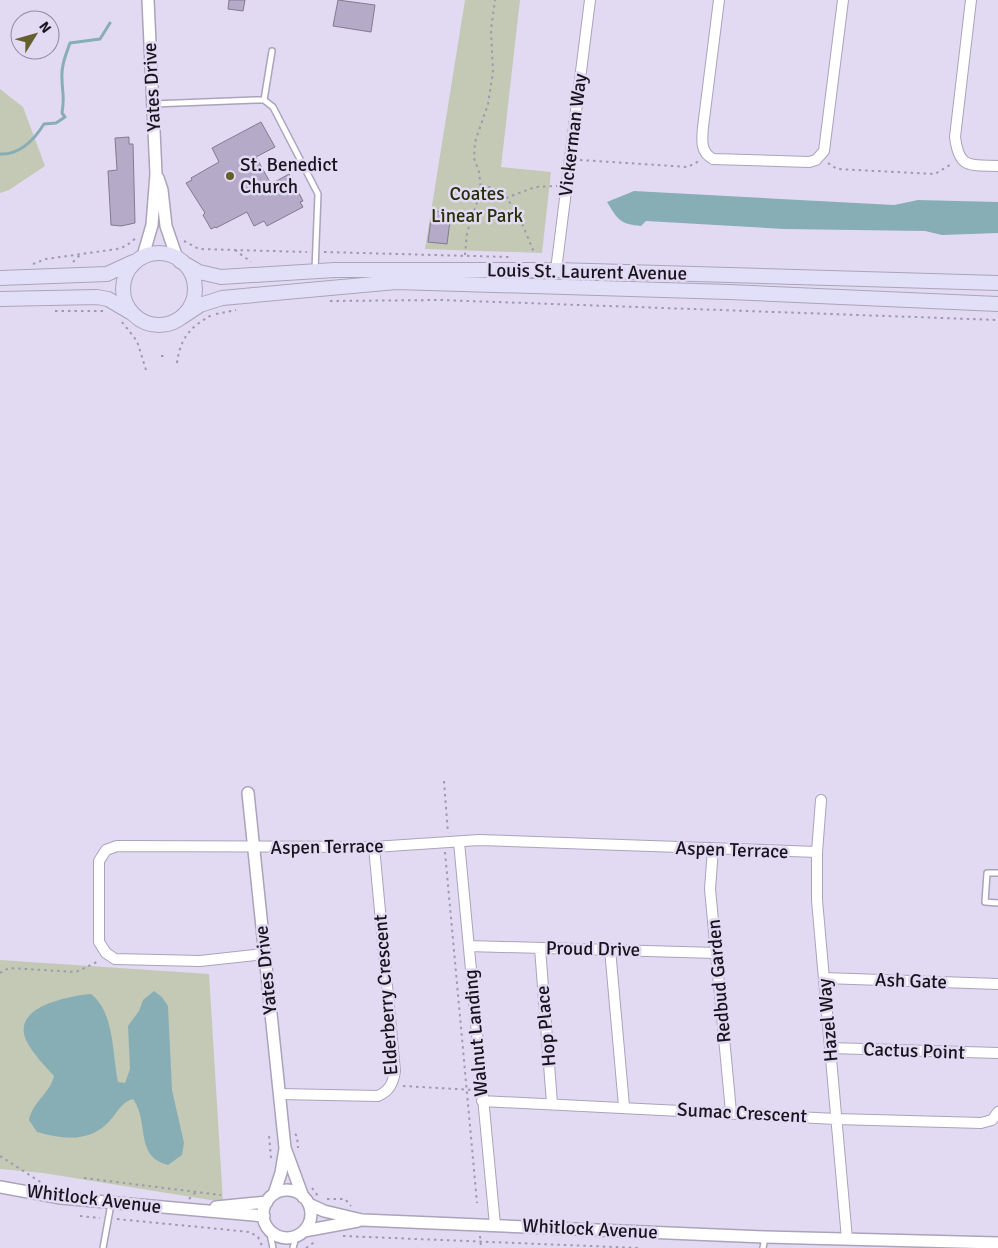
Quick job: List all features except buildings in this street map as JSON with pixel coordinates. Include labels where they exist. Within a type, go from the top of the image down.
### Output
[{"type":"main road","points":[[0,278],[107,274],[121,270],[139,259],[158,253],[179,259],[187,267],[194,283],[192,302],[182,317],[175,321],[157,325],[140,320],[132,312],[126,303],[123,292],[126,275],[139,259]]},
{"type":"main road","name":"Louis St. Laurent Avenue","points":[[179,259],[199,272],[215,277],[315,271],[556,270],[998,284]]},
{"type":"main road","name":"Louis St. Laurent Avenue","points":[[182,317],[200,305],[222,298],[396,282],[729,292],[998,304]]},
{"type":"main road","points":[[0,299],[108,298],[132,312]]},
{"type":"street","name":"Yates Drive","points":[[139,259],[152,225],[156,174],[148,0]]},
{"type":"street","name":"Vickerman Way","points":[[556,270],[590,0]]},
{"type":"street","points":[[719,0],[703,127],[702,144],[707,156],[714,159],[809,162],[819,158],[824,151],[843,0]]},
{"type":"street","points":[[971,0],[955,136],[960,160],[969,165],[998,166]]},
{"type":"street","name":"Yates Drive","points":[[156,174],[162,190],[166,226],[179,259]]},
{"type":"street","name":"Yates Drive","points":[[248,793],[285,1148],[281,1173],[271,1198]]},
{"type":"street","name":"Hazel Way","points":[[821,800],[817,852],[817,900],[847,1244]]},
{"type":"street","name":"Aspen Terrace","points":[[110,956],[106,953],[100,942],[99,861],[106,850],[117,846],[374,847],[479,840],[817,852]]},
{"type":"street","name":"Walnut Landing","points":[[459,842],[495,1225]]},
{"type":"street","name":"Elderberry Crescent","points":[[279,1094],[372,1097],[385,1093],[393,1082],[395,1071],[374,847]]},
{"type":"street","name":"Redbud Garden","points":[[713,849],[710,889],[731,1112]]},
{"type":"street","name":"Proud Drive","points":[[469,946],[716,953]]},
{"type":"street","name":"Hop Place","points":[[540,948],[552,1103]]},
{"type":"street","points":[[610,949],[624,1106]]},
{"type":"street","points":[[110,956],[115,959],[200,961],[264,954]]},
{"type":"street","name":"Ash Gate","points":[[824,978],[998,984]]},
{"type":"street","name":"Cactus Point","points":[[830,1048],[998,1053]]},
{"type":"street","name":"Sumac Crescent","points":[[482,1100],[624,1106],[836,1119],[981,1124],[992,1120],[998,1112]]},
{"type":"street","name":"Yates Drive","points":[[285,1148],[306,1200]]},
{"type":"street","name":"Whitlock Avenue","points":[[0,1187],[62,1198],[264,1216]]},
{"type":"street","points":[[289,1190],[306,1200],[311,1218],[298,1239],[280,1237],[269,1229],[264,1216],[271,1198],[289,1190]]},
{"type":"street","name":"Whitlock Avenue","points":[[189,1210],[271,1198]]},
{"type":"street","name":"Whitlock Avenue","points":[[306,1200],[324,1210],[362,1220],[495,1225],[764,1242],[847,1244],[998,1243]]},
{"type":"street","name":"Whitlock Avenue","points":[[298,1239],[362,1220]]},
{"type":"lane","points":[[264,100],[272,51]]},
{"type":"lane","points":[[153,104],[264,100],[276,112],[317,188],[319,200],[315,271]]},
{"type":"lane","points":[[998,873],[987,873],[985,902],[998,903]]},
{"type":"lane","points":[[103,1248],[112,1203]]},
{"type":"lane","points":[[269,1229],[273,1248]]},
{"type":"path","points":[[465,255],[467,233],[481,185],[474,158],[476,142],[488,104],[493,72],[491,30],[495,0]]},
{"type":"path","points":[[570,159],[688,167],[707,156]]},
{"type":"path","points":[[819,158],[837,169],[935,174],[960,160]]},
{"type":"path","points":[[481,185],[500,191],[506,198],[519,218],[534,252]]},
{"type":"path","points":[[506,198],[521,190],[544,185],[566,188]]},
{"type":"path","points":[[29,266],[46,259],[126,246],[140,232]]},
{"type":"path","points":[[328,302],[479,301],[998,320]]},
{"type":"path","points":[[178,363],[179,349],[189,330],[213,314],[243,309]]},
{"type":"path","points":[[53,311],[104,311]]},
{"type":"path","points":[[119,320],[130,330],[137,341],[146,370]]},
{"type":"path","points":[[444,782],[448,835]]},
{"type":"path","points":[[445,851],[477,1203]]},
{"type":"path","points":[[0,972],[9,968],[76,972],[110,956]]},
{"type":"path","points":[[393,1082],[405,1086],[475,1090]]},
{"type":"path","points":[[269,1136],[272,1164]]},
{"type":"path","points":[[297,1136],[298,1151]]},
{"type":"path","points":[[0,1156],[62,1198]]},
{"type":"path","points":[[84,1178],[227,1194]]},
{"type":"path","points":[[312,1187],[320,1199],[345,1199]]},
{"type":"path","points":[[80,1216],[250,1232],[258,1238],[262,1248]]},
{"type":"path","points":[[340,1236],[639,1248]]},
{"type":"path","points":[[306,1248],[323,1238]]},
{"type":"green space","name":"Coates Linear Park","points":[[465,0],[520,0],[501,167],[551,172],[542,253],[425,249]]},
{"type":"green space","points":[[0,89],[23,107],[45,166],[9,190],[0,193]]},
{"type":"green space","points":[[0,960],[209,974],[223,1202],[43,1173],[0,1169]]},
{"type":"shaded area","points":[[634,191],[894,205],[918,200],[998,202],[998,233],[942,235],[925,231],[784,229],[646,221],[641,226],[628,224],[620,220],[607,202]]},
{"type":"shaded area","points":[[154,991],[162,997],[168,1006],[172,1090],[184,1143],[182,1155],[168,1165],[157,1161],[146,1146],[141,1118],[133,1099],[122,1106],[105,1125],[88,1135],[68,1138],[37,1132],[29,1120],[37,1103],[49,1088],[54,1076],[36,1056],[27,1042],[24,1030],[26,1020],[33,1012],[56,1001],[91,994],[99,1002],[109,1023],[118,1082],[125,1083],[130,1069],[128,1026],[139,1011],[143,1000]]},
{"type":"waterway","points":[[0,154],[7,154],[20,149],[36,136],[44,124],[56,123],[65,117],[62,113],[62,74],[64,60],[70,43],[100,39],[110,23]]},
{"type":"place","name":"St. Benedict Church","points":[[230,176]]}]
